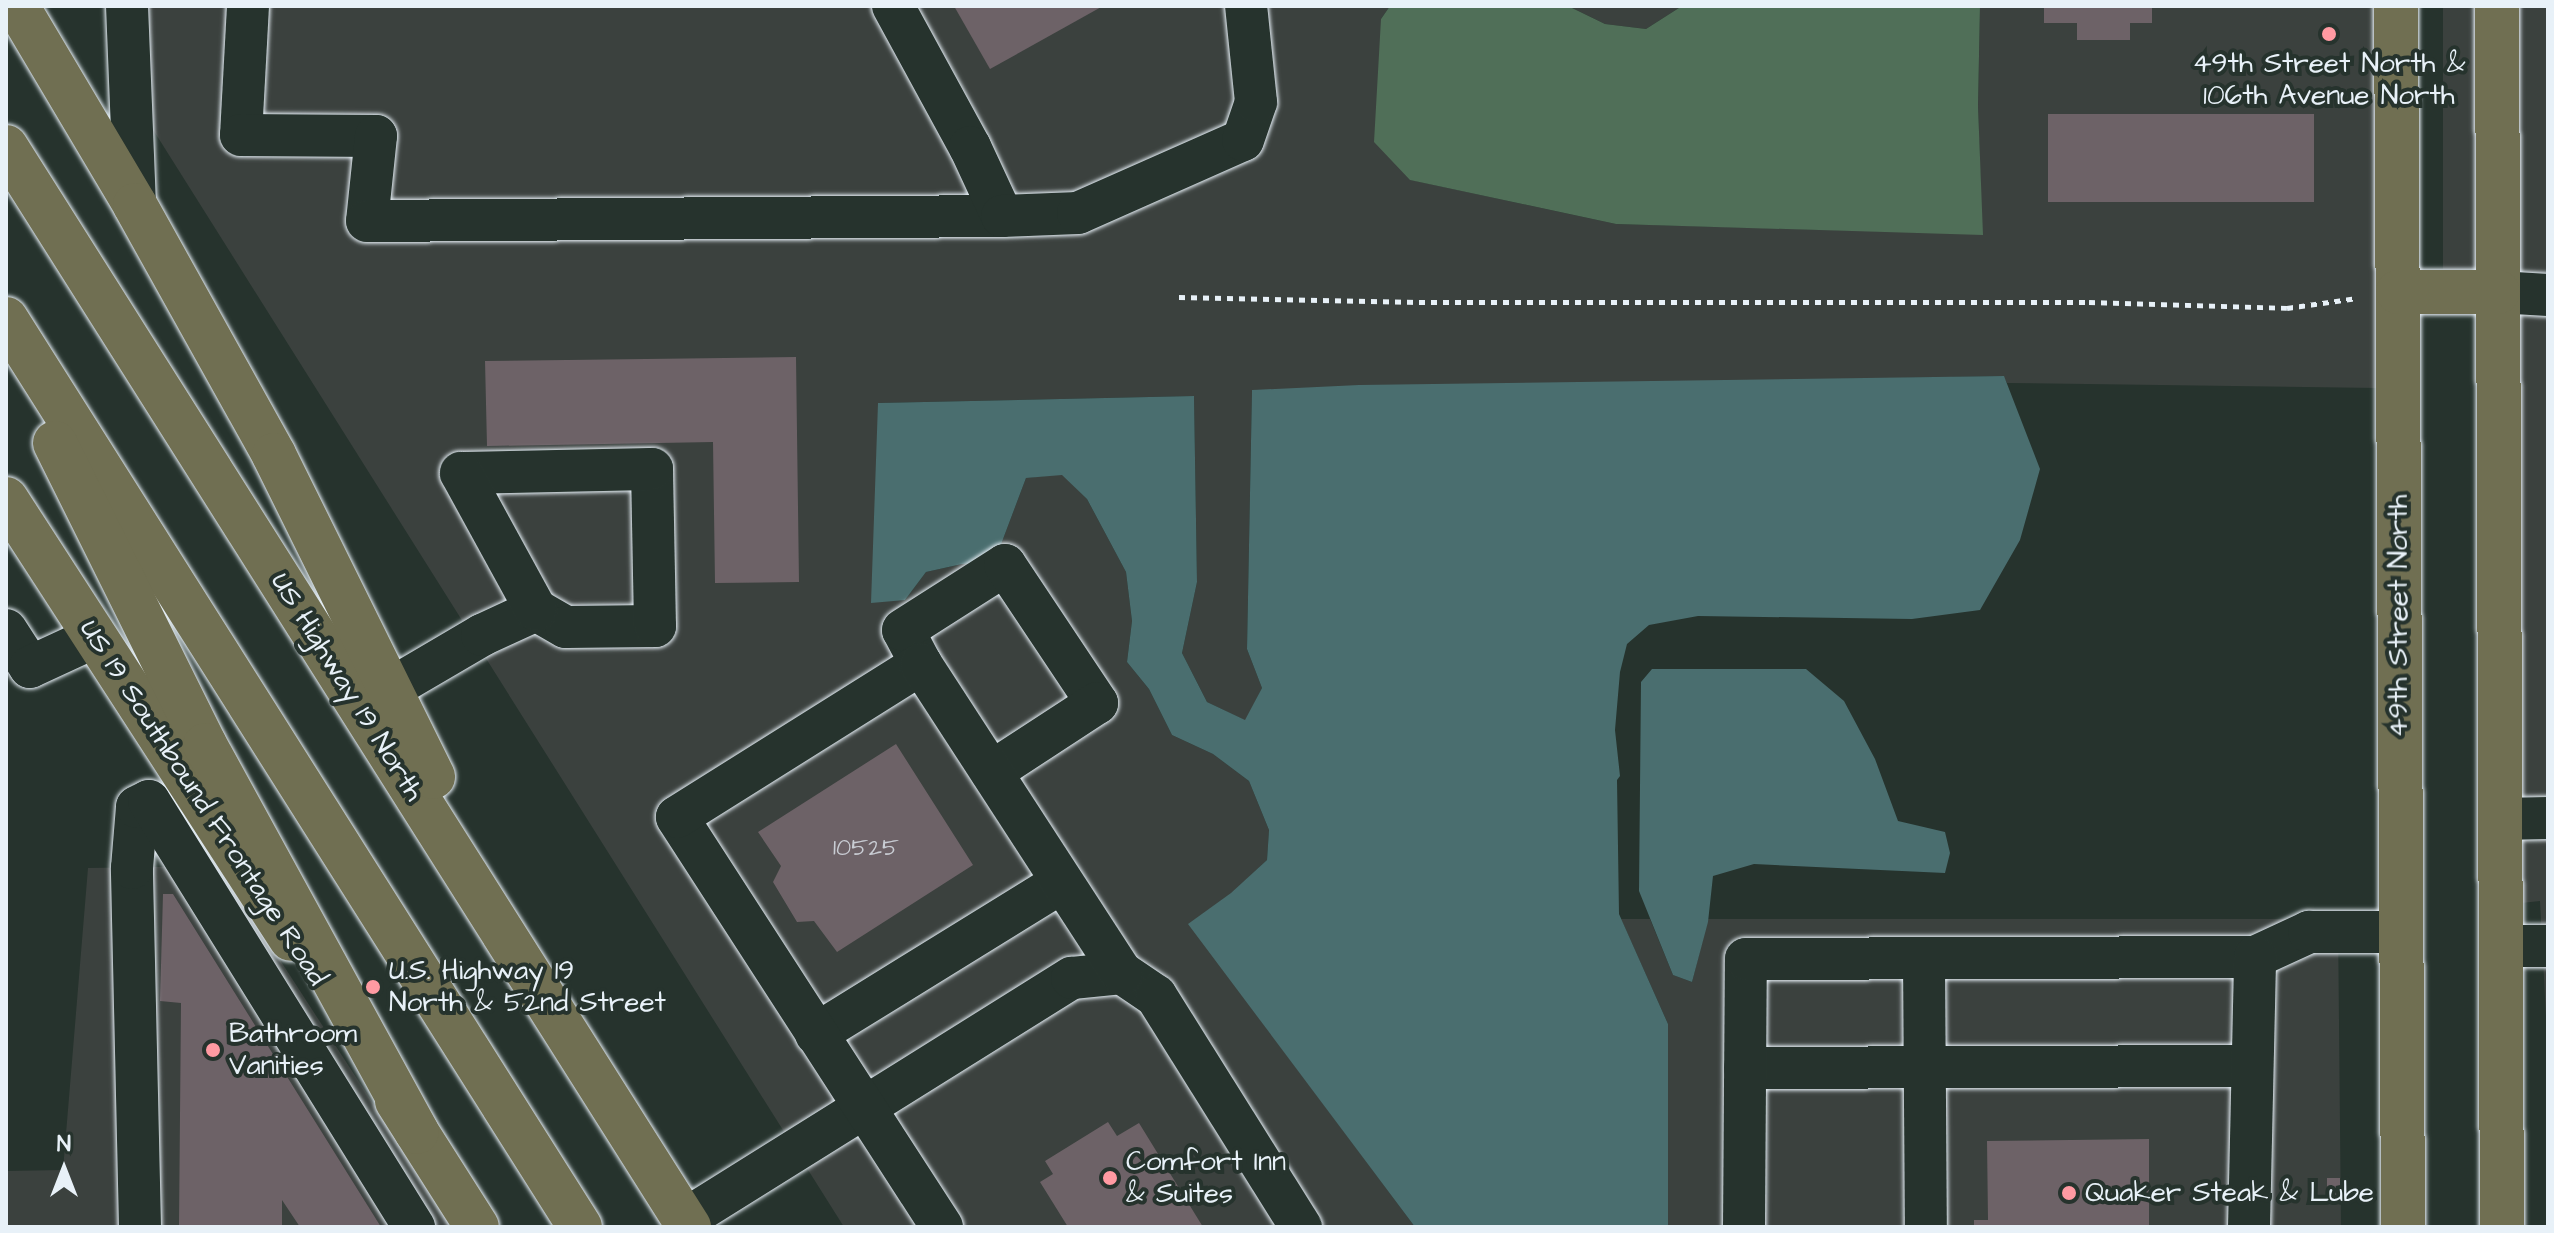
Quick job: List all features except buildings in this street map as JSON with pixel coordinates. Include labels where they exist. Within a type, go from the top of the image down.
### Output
[{"type":"main road","points":[[17,6],[135,205],[274,455],[534,984]]},
{"type":"main road","name":"49th Street North","points":[[2396,6],[2403,1227]]},
{"type":"main road","points":[[2497,6],[2502,1227]]},
{"type":"main road","name":"US Highway 19 North","points":[[6,147],[686,1224]]},
{"type":"main road","points":[[2398,292],[2498,292]]},
{"type":"main road","points":[[6,319],[580,1227]]},
{"type":"main road","points":[[6,344],[205,745],[421,1139]]},
{"type":"main road","name":"US 19 Southbound Frontage Road","points":[[6,499],[477,1227]]},
{"type":"street","points":[[127,6],[135,205]]},
{"type":"street","points":[[248,6],[241,135],[376,136],[367,221],[1078,213],[1243,140],[1256,102],[1246,6]]},
{"type":"street","points":[[893,6],[970,147],[1002,216]]},
{"type":"street","points":[[2498,292],[2548,295]]},
{"type":"street","points":[[652,469],[655,626],[566,627],[536,610],[461,473],[652,469]]},
{"type":"street","points":[[991,772],[1097,703],[1005,565],[903,630],[921,664],[1062,882],[1122,973],[1156,996],[1301,1227]]},
{"type":"street","points":[[390,689],[482,635],[536,610]]},
{"type":"street","points":[[12,653],[30,667],[95,637]]},
{"type":"street","points":[[921,664],[677,817],[942,1227]]},
{"type":"street","points":[[140,1227],[132,868],[137,807],[149,801],[414,1227]]},
{"type":"street","points":[[2500,819],[2548,818]]},
{"type":"street","points":[[816,1034],[1062,882]]},
{"type":"street","points":[[1744,1227],[1746,959],[2255,957],[2309,932],[2401,932]]},
{"type":"street","points":[[2501,946],[2548,946]]},
{"type":"street","points":[[2249,1227],[2255,957]]},
{"type":"street","points":[[1924,959],[1926,1227]]},
{"type":"street","points":[[686,1224],[1072,978],[1122,973]]},
{"type":"street","points":[[1745,1068],[2251,1066]]},
{"type":"street","points":[[381,1174],[421,1139]]},
{"type":"path","points":[[1179,297],[1419,302],[2089,302],[2287,308],[2398,292]]},
{"type":"shaded area","points":[[147,6],[1390,6],[1381,19],[1411,180],[1616,224],[1982,234],[1978,106],[1980,6],[2376,6],[2378,388],[2007,383],[2003,376],[1252,390],[1247,649],[1262,688],[1246,721],[1207,702],[1182,653],[1197,582],[1194,396],[878,403],[905,600],[926,572],[962,564],[994,563],[1026,478],[1062,474],[1087,499],[1126,572],[1132,621],[1127,662],[1149,689],[1172,735],[1213,754],[1249,781],[1269,830],[1267,860],[1232,893],[1189,924],[1415,1227],[844,1227],[152,128]]},
{"type":"shaded area","points":[[1568,6],[1682,6],[1646,29],[1605,24]]},
{"type":"shaded area","points":[[2443,6],[2476,6],[2476,269],[2443,269]]},
{"type":"shaded area","points":[[2517,6],[2548,6],[2548,1055],[2540,901],[2521,903]]},
{"type":"shaded area","points":[[219,866],[452,1227],[6,1227],[6,1171],[63,1170],[88,868]]},
{"type":"shaded area","points":[[1621,919],[1650,919],[1673,975],[1692,982],[1708,919],[2338,919],[2341,1227],[1668,1227],[1668,1024]]},
{"type":"green space","points":[[1390,6],[1568,6],[1605,24],[1646,29],[1682,6],[1980,6],[1978,106],[1983,235],[1616,224],[1410,180],[1374,142],[1381,19]]},
{"type":"water","points":[[2004,376],[2040,469],[2020,540],[1980,610],[1912,619],[1698,616],[1649,625],[1627,644],[1620,672],[1615,730],[1620,776],[1617,780],[1619,914],[1668,1024],[1668,1227],[1415,1227],[1188,924],[1231,893],[1267,860],[1269,830],[1249,781],[1213,754],[1172,735],[1149,689],[1127,662],[1132,621],[1126,572],[1087,499],[1062,475],[1026,478],[994,563],[962,564],[926,572],[905,600],[871,603],[878,403],[1194,396],[1197,582],[1182,653],[1207,702],[1245,720],[1262,688],[1247,649],[1252,390],[1359,385]]},
{"type":"water","points":[[1652,669],[1806,669],[1844,701],[1875,759],[1898,821],[1945,832],[1950,853],[1945,873],[1754,864],[1713,876],[1708,922],[1692,982],[1673,975],[1639,891],[1641,682]]},
{"type":"place","name":"49th Street North & 106th Avenue North","points":[[2329,34]]},
{"type":"place","name":"U.S. Highway 19 North & 52nd Street","points":[[373,987]]},
{"type":"place","name":"Bathroom Vanities","points":[[213,1050]]},
{"type":"place","name":"Comfort Inn & Suites","points":[[1110,1178]]},
{"type":"place","name":"Quaker Steak & Lube","points":[[2069,1193]]}]
